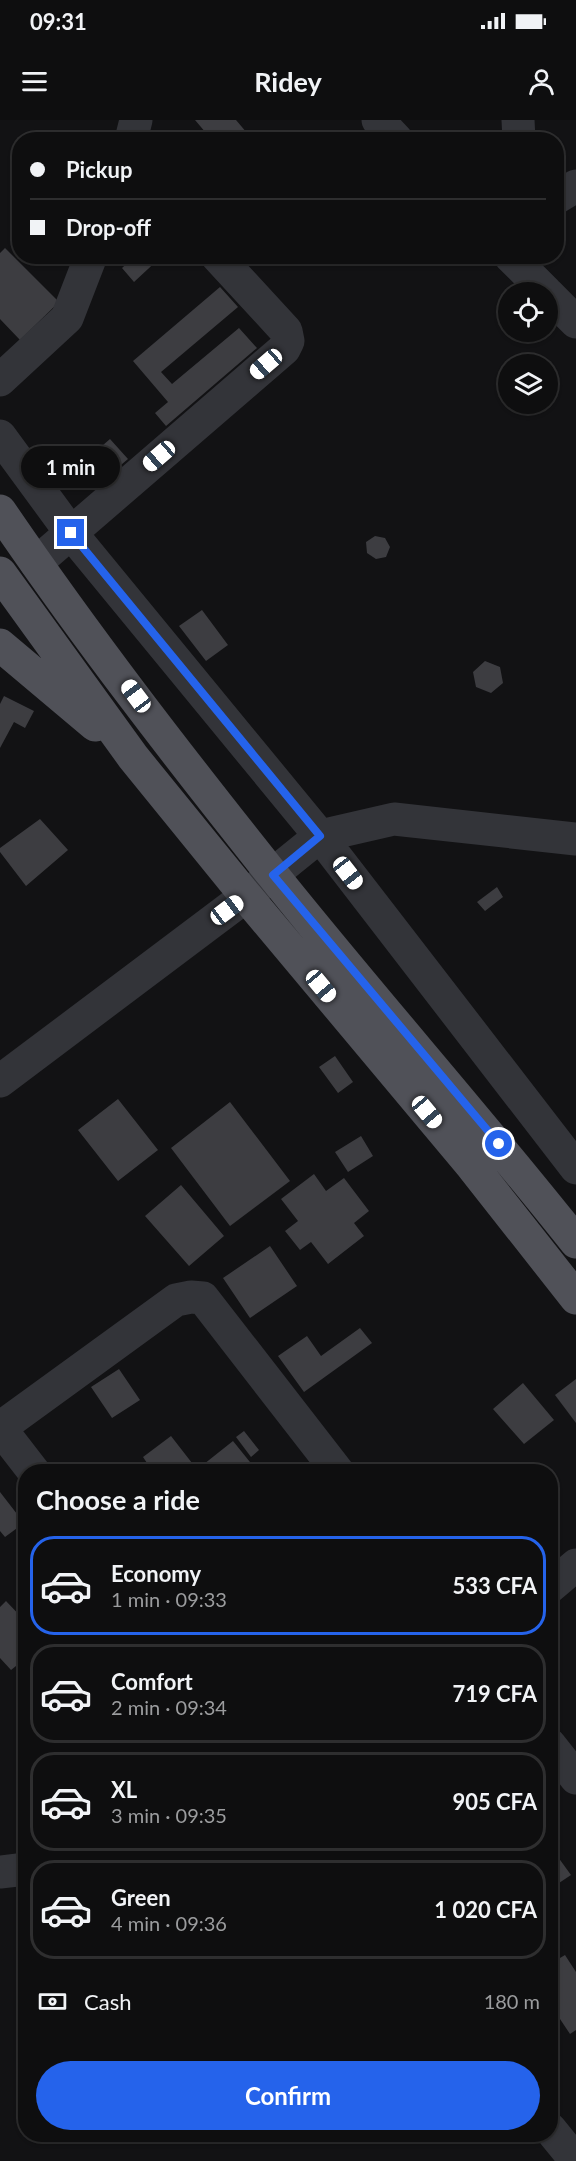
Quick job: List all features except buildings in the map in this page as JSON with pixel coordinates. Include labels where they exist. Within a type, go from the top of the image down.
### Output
[{"type":"main road","points":[[0,511],[36,563],[164,734],[273,875],[576,1242]]},
{"type":"main road","points":[[0,573],[133,757],[503,1206],[576,1298]]},
{"type":"main road","points":[[0,592],[101,676],[164,734]]},
{"type":"main road","points":[[0,645],[133,757]]},
{"type":"main road","points":[[503,1206],[532,1186]]},
{"type":"street","points":[[378,120],[389,132]]},
{"type":"street","points":[[0,380],[68,318],[87,264]]},
{"type":"street","points":[[36,563],[284,349],[288,341],[286,331],[224,264]]},
{"type":"street","points":[[518,264],[536,282]]},
{"type":"street","points":[[558,304],[576,322]]},
{"type":"street","points":[[0,436],[71,533],[320,836],[576,1168]]},
{"type":"street","points":[[0,1081],[246,896],[320,836],[394,819],[576,839]]},
{"type":"street","points":[[28,1464],[0,1428],[176,1300],[191,1297],[203,1298],[332,1464]]},
{"type":"street","points":[[558,1580],[576,1565]]},
{"type":"street","points":[[558,1755],[576,1778]]},
{"type":"street","points":[[0,1872],[18,1870]]},
{"type":"street","points":[[558,2138],[576,2161]]},
{"type":"route","points":[[71,533],[320,836],[273,875],[499,1144]]}]
